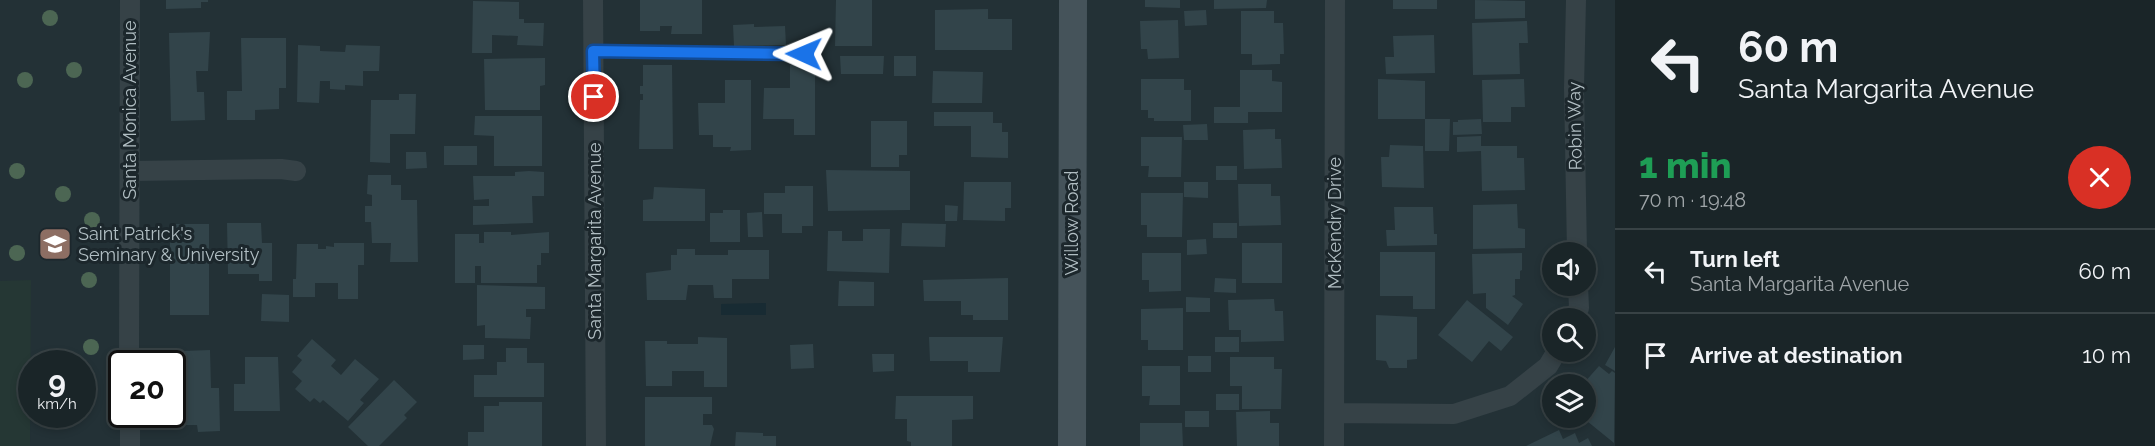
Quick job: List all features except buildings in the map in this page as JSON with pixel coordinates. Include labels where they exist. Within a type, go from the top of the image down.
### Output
[{"type":"main road","name":"Willow Road","points":[[1072,446],[1073,0]]},
{"type":"street","name":"Santa Monica Avenue","points":[[129,350],[130,0]]},
{"type":"street","name":"Santa Margarita Avenue","points":[[593,0],[596,446]]},
{"type":"street","name":"McKendry Drive","points":[[1334,446],[1335,0]]},
{"type":"street","name":"Robin Way","points":[[1576,0],[1574,88],[1576,242]]},
{"type":"street","points":[[131,171],[280,169],[296,171]]},
{"type":"street","points":[[1335,413],[1454,414],[1510,396],[1550,362]]},
{"type":"street","points":[[130,428],[130,446]]},
{"type":"lane","points":[[593,51],[804,54]]},
{"type":"green space","points":[[31,280],[31,350],[18,350],[18,428],[30,428],[30,446],[0,446],[0,281]]},
{"type":"water","points":[[766,303],[766,315],[721,315],[721,304]]},
{"type":"place","name":"Saint Patrick's Seminary & University","points":[[55,244]]},
{"type":"route","points":[[594,97],[593,51],[804,54]]}]
